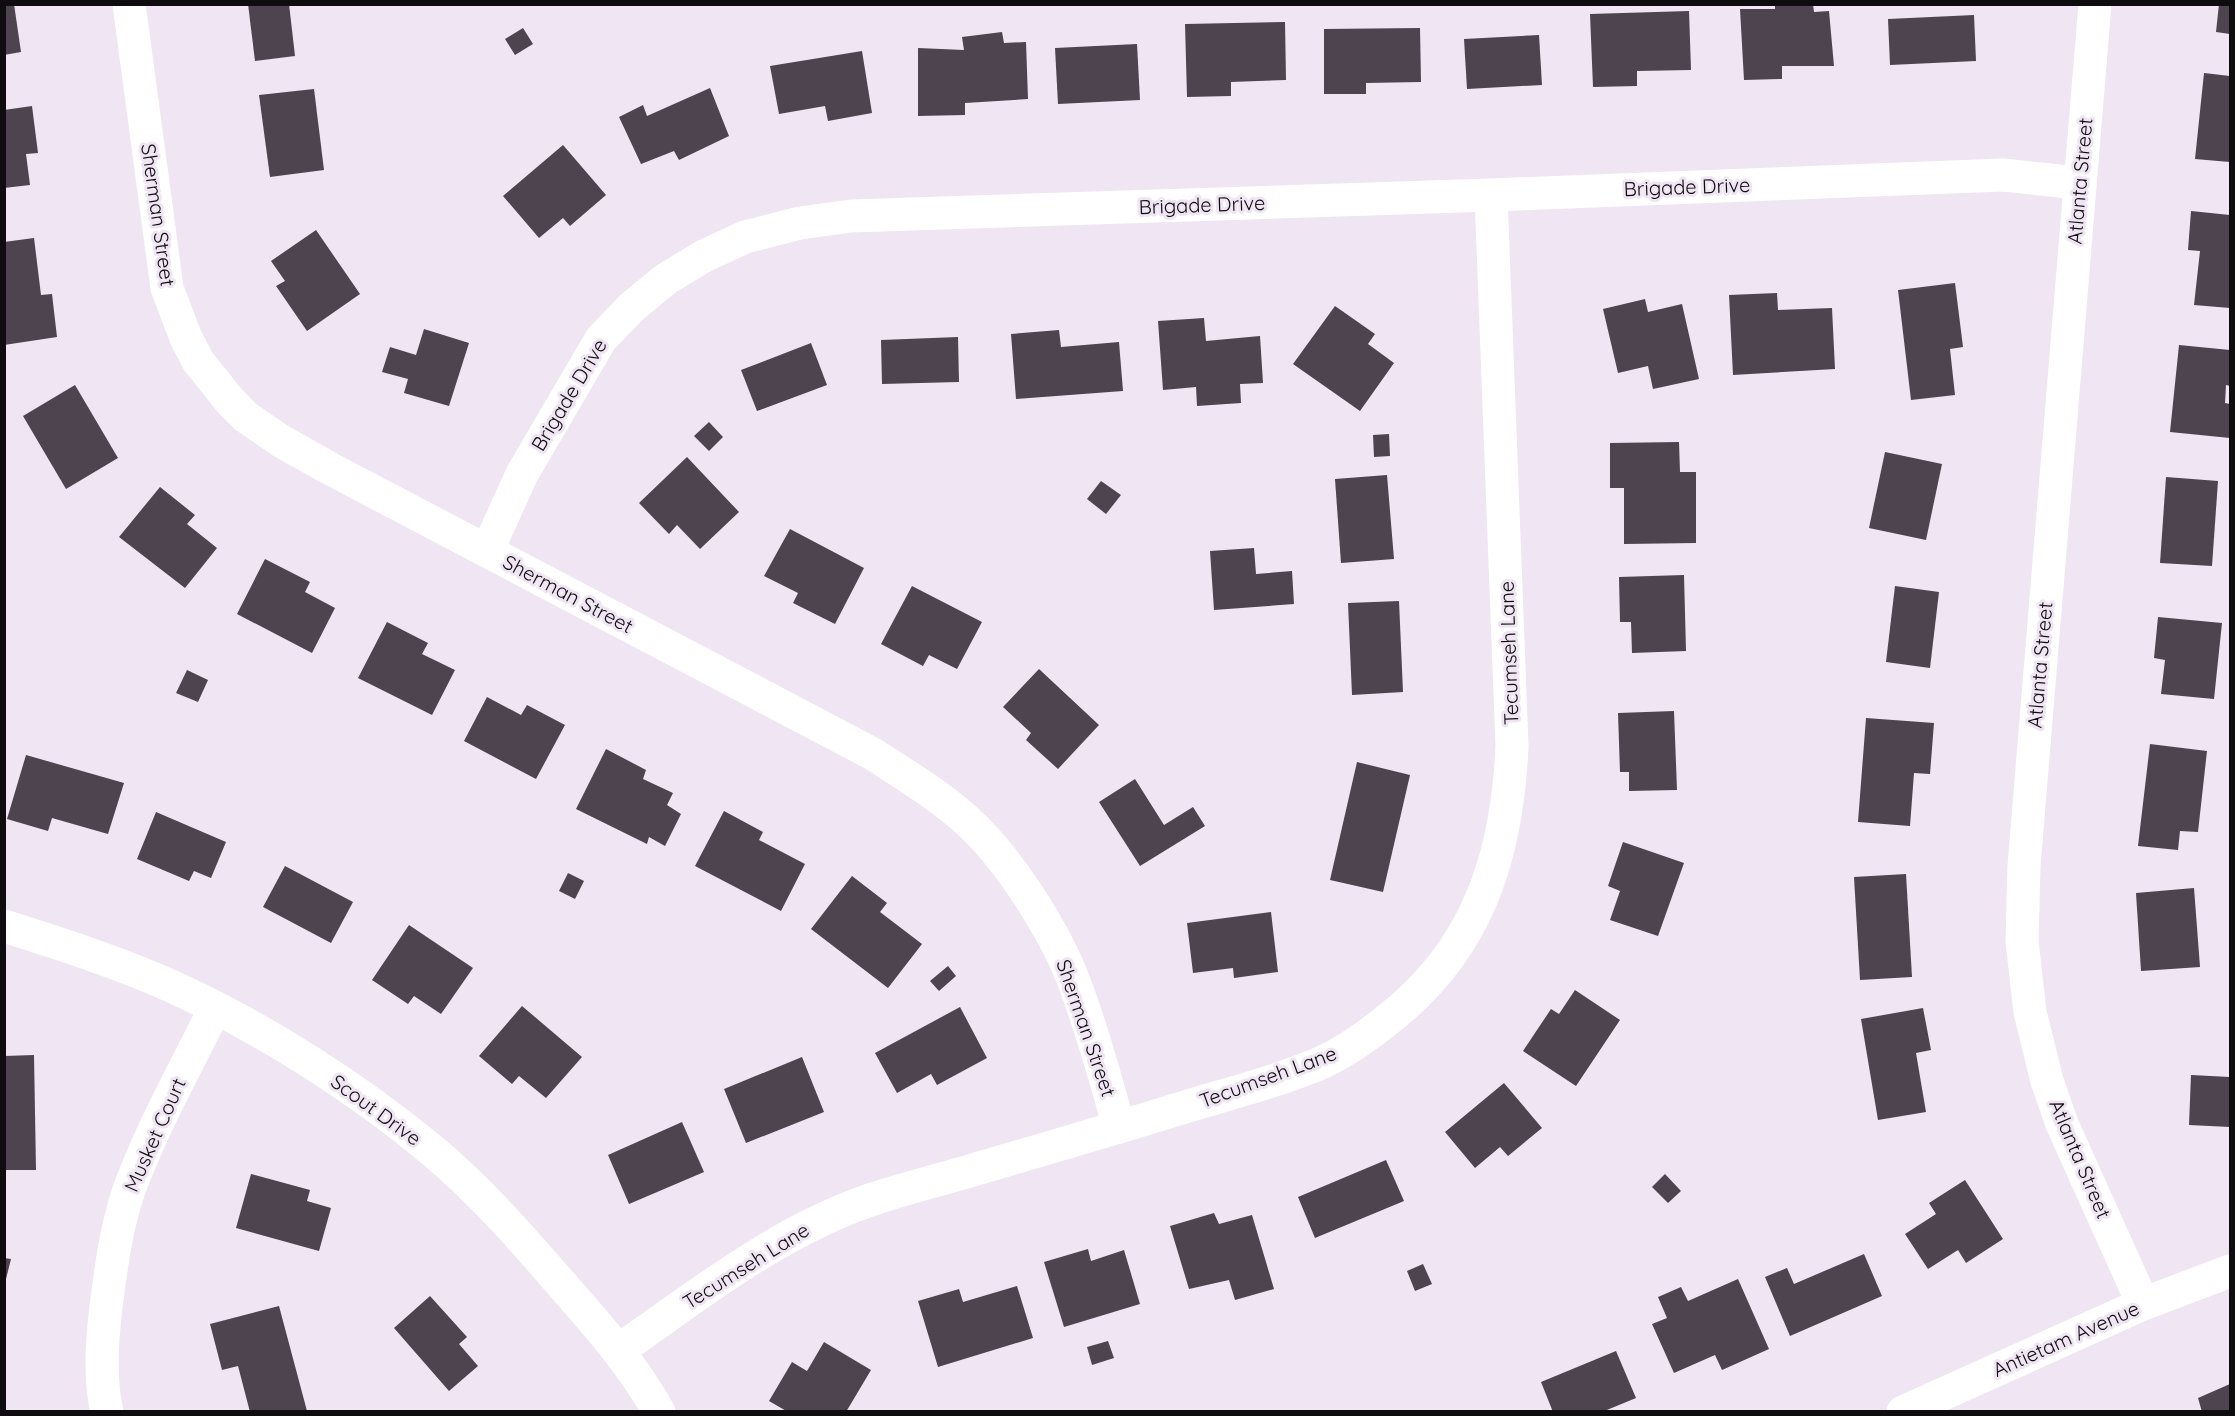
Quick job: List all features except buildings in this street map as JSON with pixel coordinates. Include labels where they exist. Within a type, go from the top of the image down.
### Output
[{"type":"street","name":"Sherman Street","points":[[129,4],[167,288],[186,338],[198,361],[230,401],[246,417],[281,441],[873,754],[921,784],[964,817],[1014,874],[1051,935],[1076,985],[1119,1127]]},
{"type":"street","name":"Atlanta Street","points":[[2095,4],[2024,866],[2022,941],[2030,1012],[2047,1081],[2062,1124],[2143,1304]]},
{"type":"street","name":"Brigade Drive","points":[[487,551],[522,474],[602,339],[632,307],[666,279],[704,256],[745,237],[800,223],[851,216],[2003,175],[2079,183]]},
{"type":"street","name":"Tecumseh Lane","points":[[620,1350],[758,1253],[813,1223],[872,1200],[1119,1127],[1323,1061],[1359,1042],[1412,1000],[1430,982],[1457,946],[1483,895],[1496,859],[1510,789],[1512,746],[1491,195]]},
{"type":"street","name":"Scout Drive","points":[[4,926],[74,947],[169,986],[215,1008],[303,1058],[382,1112],[434,1152],[467,1182],[537,1256],[620,1350],[659,1412]]},
{"type":"street","name":"Musket Court","points":[[107,1412],[103,1397],[103,1334],[112,1256],[129,1192],[146,1149],[215,1008]]},
{"type":"street","name":"Antietam Avenue","points":[[1903,1412],[2143,1304],[2230,1271]]}]
